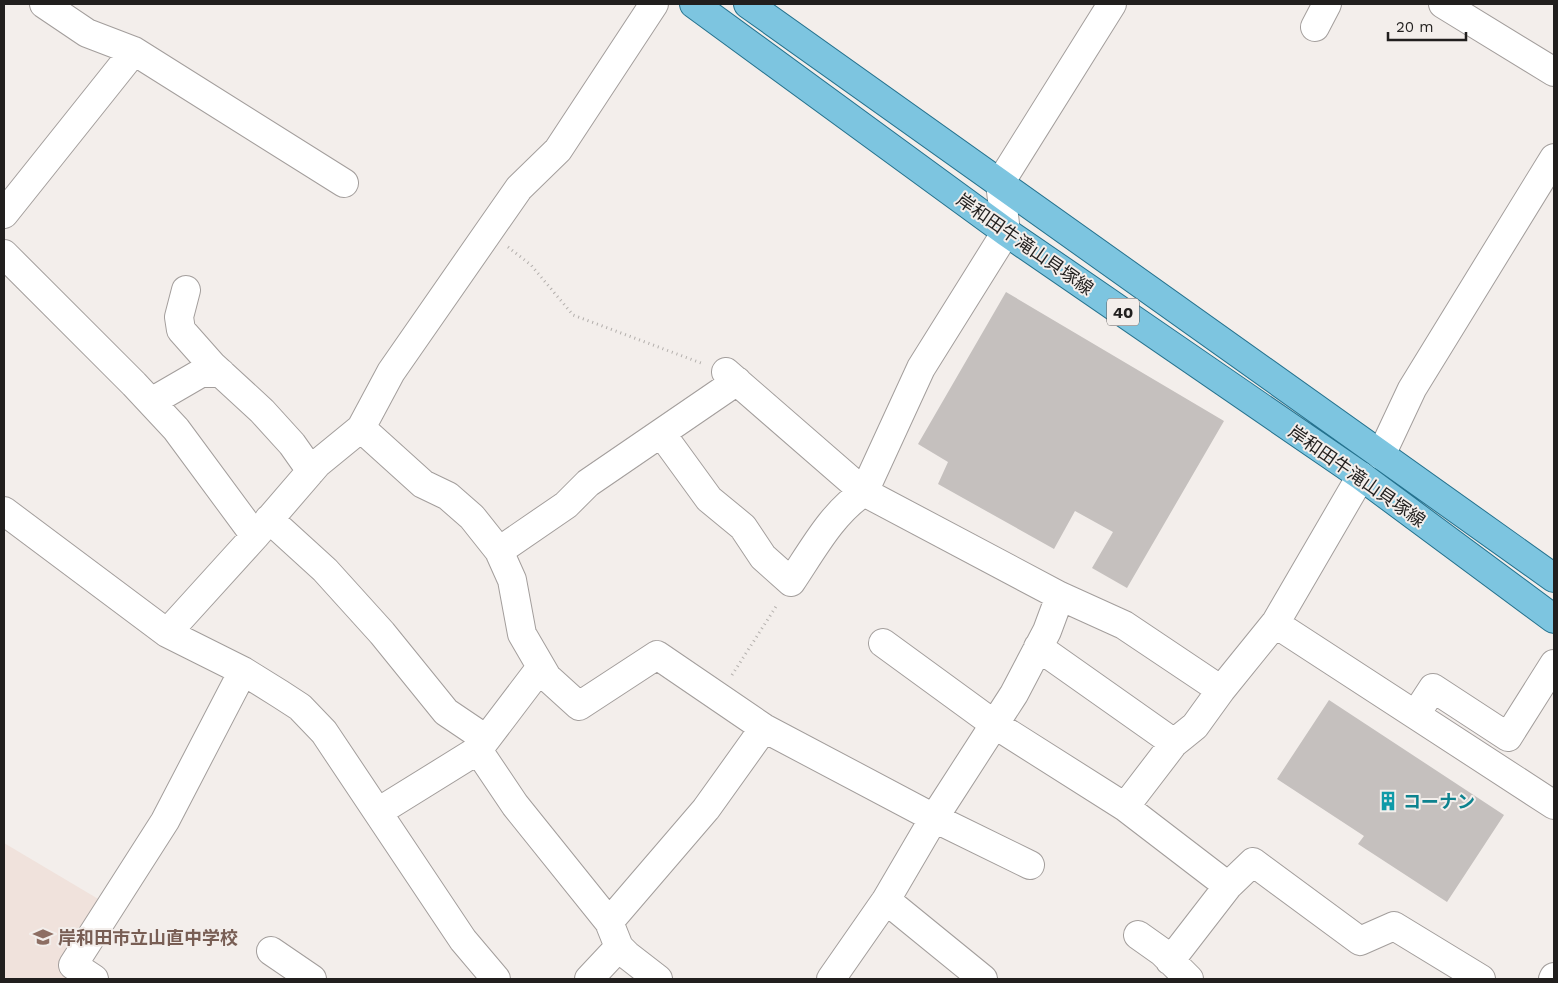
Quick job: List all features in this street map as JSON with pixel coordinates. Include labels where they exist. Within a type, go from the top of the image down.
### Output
[{"type":"main road","name":"岸和田牛滝山貝塚線","points":[[694,4],[1006,232],[1361,476],[1554,619]]},
{"type":"main road","name":"岸和田牛滝山貝塚線","points":[[748,4],[1554,578]]},
{"type":"street","points":[[44,4],[87,33],[134,51],[344,183]]},
{"type":"street","points":[[167,633],[317,464],[361,428],[391,372],[489,230],[519,188],[558,150],[654,4]]},
{"type":"street","points":[[661,433],[709,499],[743,527],[763,557],[791,582],[826,531],[850,501],[864,492],[921,368],[1006,232],[1000,183],[1112,4]]},
{"type":"street","points":[[1443,4],[1554,72]]},
{"type":"street","points":[[4,214],[134,51]]},
{"type":"street","points":[[1381,455],[1412,388],[1554,158]]},
{"type":"street","points":[[4,254],[151,402],[262,527],[325,570],[382,633],[446,712],[482,745],[515,805],[609,922],[619,947],[626,955],[658,979]]},
{"type":"street","points":[[186,290],[179,317],[181,330],[292,444],[311,471]]},
{"type":"street","points":[[151,402],[201,373],[221,373]]},
{"type":"street","points":[[499,551],[566,505],[588,483],[661,433],[731,377],[864,492],[1060,596],[1124,625],[1221,690]]},
{"type":"street","points":[[361,428],[423,484],[448,496],[472,517],[499,551],[512,580],[522,634],[547,677],[579,706],[657,655],[764,728],[934,818],[1030,865]]},
{"type":"street","points":[[1125,807],[1174,743],[1195,726],[1221,690],[1276,622],[1361,476]]},
{"type":"street","points":[[4,511],[167,633],[243,671],[300,707],[324,732],[463,940],[496,979]]},
{"type":"street","points":[[831,979],[886,900],[934,818],[1014,694],[1038,648],[1060,596]]},
{"type":"street","points":[[1276,622],[1554,805]]},
{"type":"street","points":[[883,643],[994,724],[1125,807],[1228,886]]},
{"type":"street","points":[[1038,648],[1174,743]]},
{"type":"street","points":[[1416,714],[1433,688],[1508,737],[1554,664]]},
{"type":"street","points":[[378,812],[482,745],[542,667]]},
{"type":"street","points":[[94,979],[73,965],[164,820],[243,671]]},
{"type":"street","points":[[609,922],[706,809],[764,728]]},
{"type":"street","points":[[1138,935],[1162,952],[1179,970],[1228,886],[1253,862],[1360,941],[1394,926],[1480,979]]},
{"type":"street","points":[[886,900],[983,979]]},
{"type":"street","points":[[589,979],[619,947]]},
{"type":"street","points":[[271,951],[312,979]]},
{"type":"path","points":[[489,230],[531,265],[574,315],[731,377]]},
{"type":"path","points":[[718,697],[791,582]]},
{"type":"shaded area","name":"岸和田市立山直中学校","points":[[4,843],[105,903],[74,979],[4,979]]},
{"type":"building","points":[[1006,292],[1224,421],[1127,588],[1092,568],[1113,532],[1075,511],[1054,549],[938,484],[948,462],[918,444]]},
{"type":"building","name":"コーナン","points":[[1329,700],[1504,815],[1447,902],[1358,844],[1364,836],[1277,779]]},
{"type":"place","name":"コーナン","points":[[1388,801]]},
{"type":"place","name":"岸和田市立山直中学校","points":[[43,937]]}]
